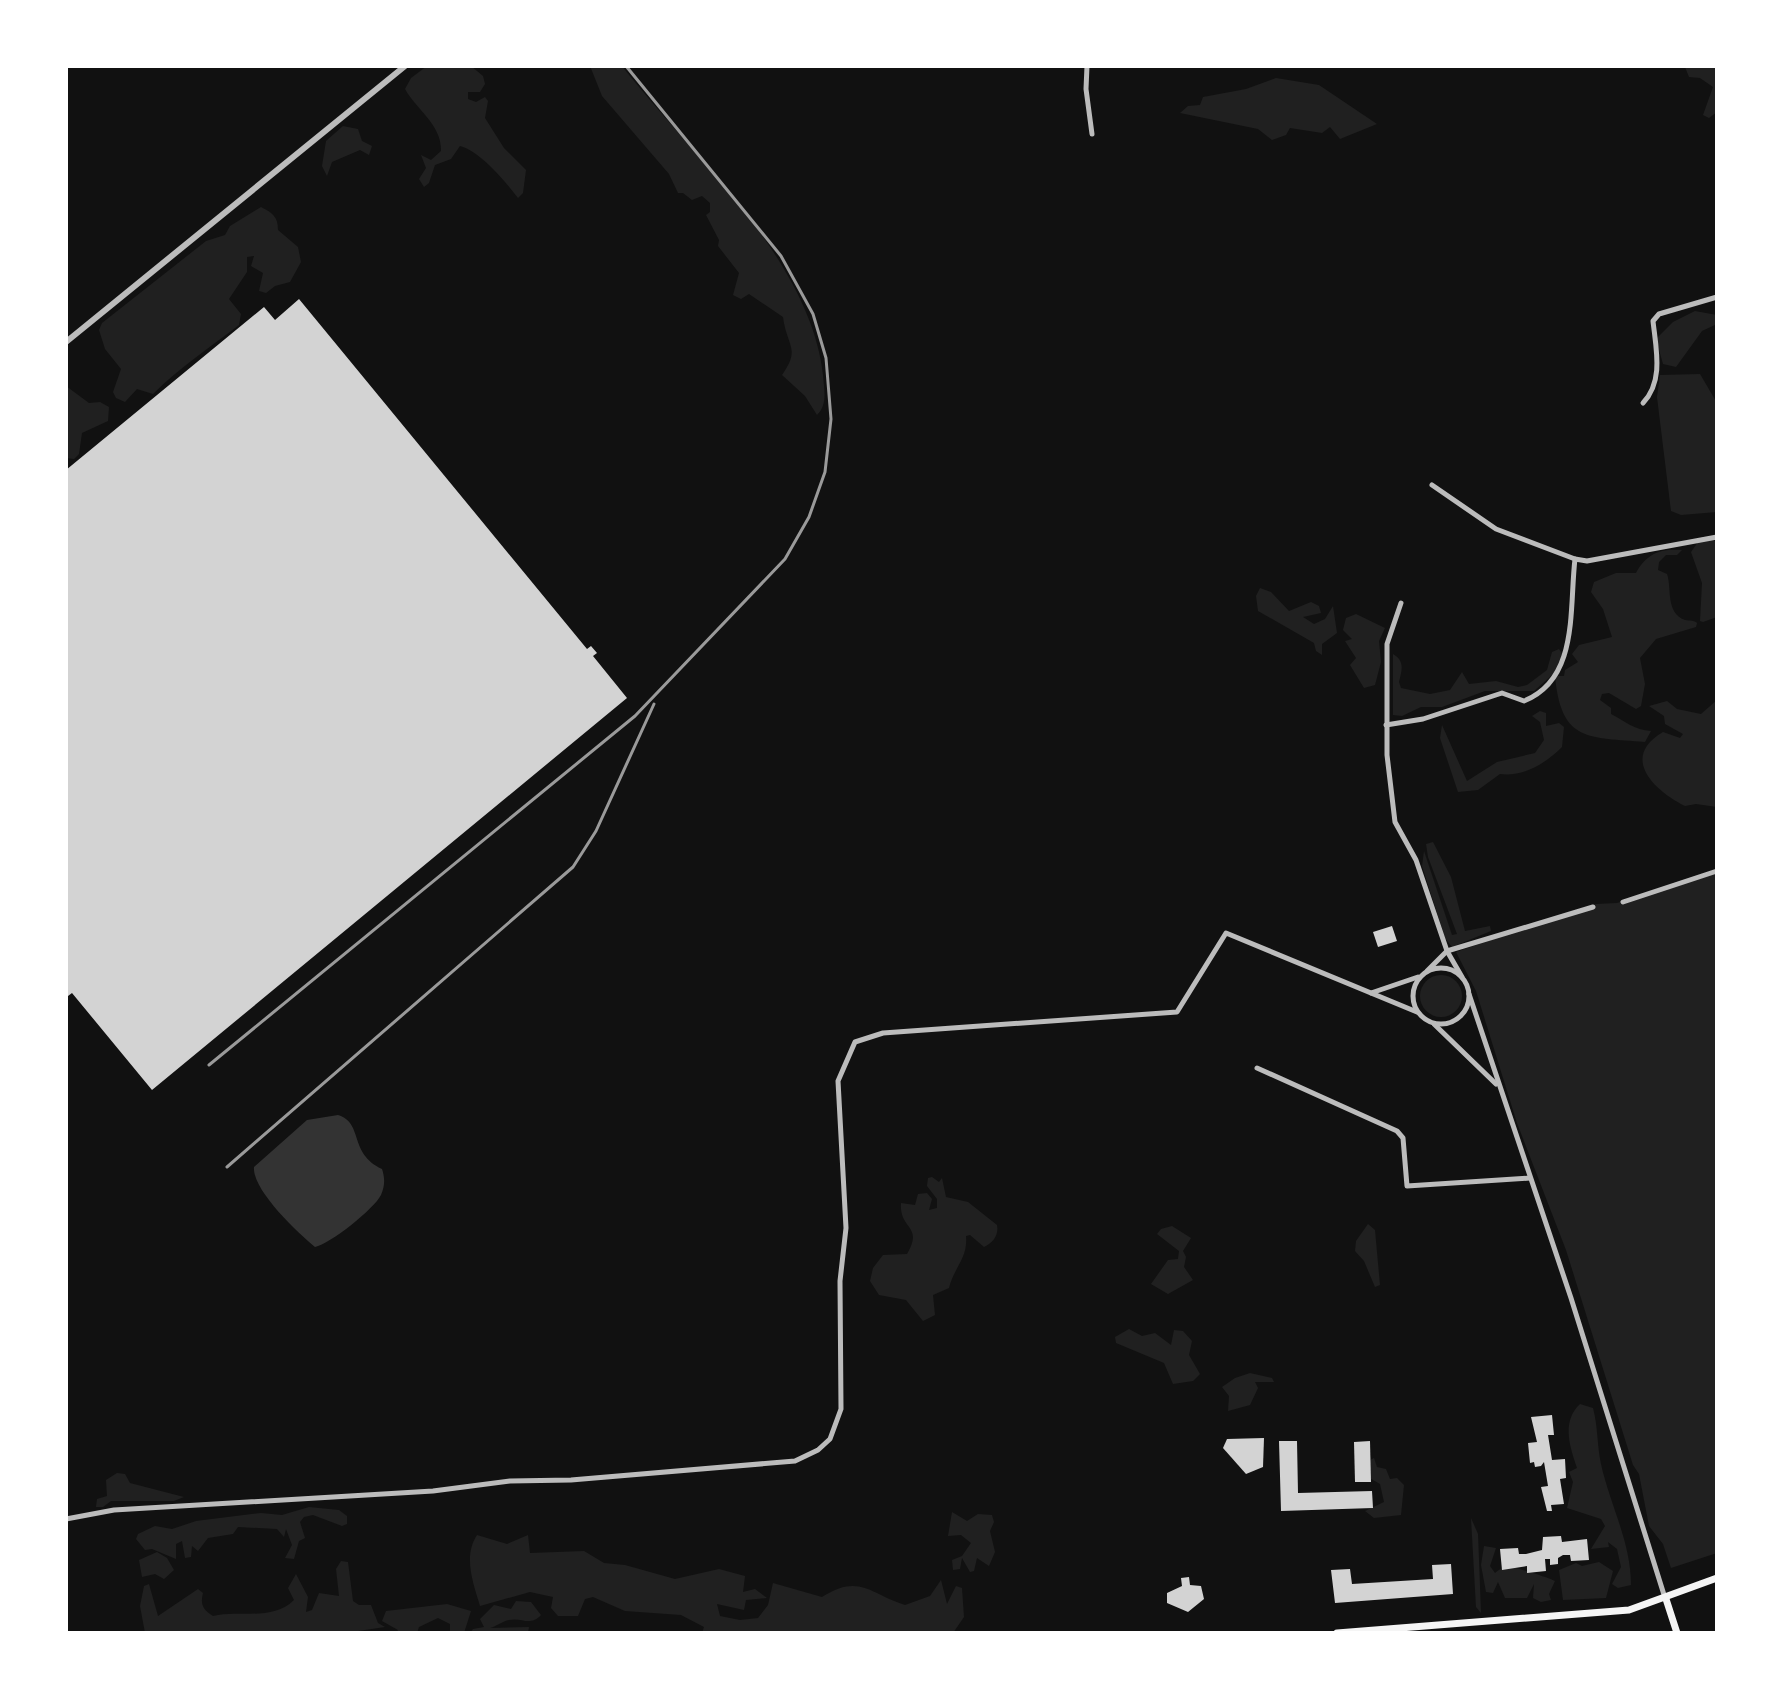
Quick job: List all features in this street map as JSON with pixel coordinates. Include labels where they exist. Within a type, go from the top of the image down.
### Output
[{"type":"main road","points":[[1337,1633],[1629,1610],[1717,1578]]},
{"type":"main road","points":[[1666,1599],[1677,1633]]},
{"type":"street","points":[[66,342],[405,66]]},
{"type":"street","points":[[1087,66],[1086,89],[1092,134]]},
{"type":"street","points":[[1643,403],[1654,391],[1657,363],[1653,321],[1659,314],[1717,297]]},
{"type":"street","points":[[1432,485],[1496,529],[1575,559],[1587,561],[1717,537]]},
{"type":"street","points":[[1386,725],[1423,719],[1502,693],[1524,701],[1538,695],[1554,679],[1566,657],[1575,559]]},
{"type":"street","points":[[1401,603],[1387,644],[1386,725],[1395,822],[1416,860],[1447,951],[1469,994],[1666,1599]]},
{"type":"street","points":[[1623,902],[1717,871]]},
{"type":"street","points":[[1370,993],[1420,977],[1447,951],[1593,907]]},
{"type":"street","points":[[66,1519],[114,1510],[433,1491],[510,1481],[667,1473],[795,1461],[818,1450],[835,1430],[841,1409],[840,1281],[846,1228],[838,1081],[855,1042],[883,1033],[1177,1012],[1226,933],[1417,1012],[1433,1023],[1497,1085]]},
{"type":"street","points":[[1427,971],[1446,968],[1462,977]]},
{"type":"street","points":[[1417,1012],[1412,994],[1420,977]]},
{"type":"street","points":[[1433,1023],[1451,1022],[1459,1018],[1469,994]]},
{"type":"street","points":[[1257,1068],[1397,1131],[1403,1138],[1407,1186],[1530,1178]]},
{"type":"shaded area","points":[[427,66],[471,66],[483,76],[485,84],[480,92],[468,92],[468,99],[476,102],[485,97],[488,101],[485,118],[504,148],[526,170],[523,193],[518,198],[484,160],[460,146],[451,159],[435,165],[429,183],[424,187],[419,179],[426,168],[421,155],[431,160],[441,151],[440,142],[433,125],[405,89],[411,78]]},
{"type":"shaded area","points":[[590,66],[622,66],[744,210],[772,250],[796,291],[814,333],[824,391],[823,406],[817,415],[805,396],[782,375],[792,353],[783,317],[749,294],[741,299],[733,295],[739,273],[718,246],[719,240],[706,215],[710,212],[710,203],[702,196],[692,200],[678,193],[669,174],[602,96]]},
{"type":"shaded area","points":[[1716,66],[1717,112],[1709,118],[1703,115],[1713,87],[1700,78],[1689,77],[1685,67]]},
{"type":"shaded area","points":[[1276,78],[1319,85],[1377,124],[1340,139],[1330,127],[1322,133],[1290,128],[1286,135],[1272,140],[1258,129],[1180,113],[1188,106],[1200,105],[1203,97],[1246,89]]},
{"type":"shaded area","points":[[343,126],[358,129],[362,141],[372,146],[369,155],[360,150],[332,162],[327,176],[322,166],[326,141]]},
{"type":"shaded area","points":[[261,207],[274,216],[278,230],[298,247],[301,262],[290,282],[275,286],[266,293],[259,291],[263,273],[251,266],[254,256],[247,257],[247,272],[229,299],[241,314],[239,325],[153,394],[137,389],[125,402],[116,398],[113,392],[121,369],[105,349],[99,330],[102,323],[206,241],[225,235],[230,226]]},
{"type":"shaded area","points":[[1695,311],[1717,315],[1717,324],[1702,331],[1676,367],[1663,364],[1656,339],[1673,322]]},
{"type":"shaded area","points":[[1700,374],[1717,403],[1717,512],[1681,515],[1671,511],[1657,397],[1660,375]]},
{"type":"shaded area","points":[[66,386],[89,403],[100,402],[109,407],[108,421],[82,433],[79,454],[74,459],[66,458]]},
{"type":"shaded area","points":[[1710,539],[1717,542],[1717,617],[1703,622],[1700,621],[1702,583],[1691,552],[1698,542]]},
{"type":"shaded area","points":[[1682,550],[1677,555],[1666,555],[1659,562],[1658,570],[1667,574],[1674,612],[1685,620],[1696,622],[1696,627],[1656,639],[1640,658],[1645,684],[1641,706],[1636,709],[1609,693],[1602,694],[1600,700],[1611,708],[1611,714],[1635,727],[1651,731],[1645,742],[1593,737],[1581,732],[1571,725],[1564,714],[1555,676],[1564,676],[1565,670],[1578,662],[1572,654],[1579,645],[1612,637],[1603,609],[1591,592],[1594,582],[1616,573],[1636,573],[1644,561],[1660,551]]},
{"type":"shaded area","points":[[1260,588],[1271,592],[1289,611],[1311,602],[1319,606],[1321,613],[1303,617],[1314,624],[1325,619],[1333,606],[1337,633],[1322,644],[1322,655],[1316,651],[1314,643],[1258,611],[1256,596]]},
{"type":"shaded area","points":[[1356,614],[1385,628],[1379,641],[1381,662],[1375,685],[1364,688],[1350,665],[1356,658],[1345,641],[1352,639],[1343,630],[1346,618]]},
{"type":"shaded area","points":[[1559,649],[1563,655],[1560,668],[1534,691],[1485,691],[1442,707],[1421,707],[1402,716],[1393,715],[1393,654],[1401,663],[1401,688],[1430,694],[1450,690],[1462,672],[1469,684],[1496,681],[1518,687],[1527,685],[1547,670],[1552,652]]},
{"type":"shaded area","points":[[1717,700],[1717,807],[1685,806],[1663,792],[1646,773],[1644,752],[1650,742],[1663,732],[1680,738],[1683,734],[1665,724],[1664,716],[1649,706],[1667,701],[1677,709],[1701,714]]},
{"type":"shaded area","points":[[1540,711],[1546,713],[1546,726],[1559,723],[1564,727],[1562,747],[1534,768],[1500,774],[1478,790],[1458,792],[1440,738],[1442,725],[1467,781],[1497,762],[1535,753],[1544,740],[1540,722],[1532,716]]},
{"type":"shaded area","points":[[1433,842],[1451,877],[1465,931],[1490,926],[1491,931],[1452,947],[1445,938],[1422,866],[1424,851],[1452,935],[1457,934],[1428,857],[1426,844]]},
{"type":"shaded area","points":[[1717,871],[1717,1553],[1671,1568],[1663,1544],[1649,1526],[1639,1474],[1633,1465],[1566,1250],[1517,1123],[1476,991],[1456,952],[1596,904],[1617,903]]},
{"type":"shaded area","points":[[1441,975],[1456,981],[1462,996],[1456,1011],[1441,1017],[1426,1011],[1420,996],[1426,981]]},
{"type":"shaded area","points":[[338,1115],[351,1125],[364,1155],[382,1169],[384,1185],[377,1201],[361,1217],[331,1240],[315,1247],[268,1198],[255,1176],[254,1167],[307,1120]]},
{"type":"shaded area","points":[[928,1178],[939,1182],[942,1178],[946,1197],[968,1202],[997,1225],[997,1232],[995,1238],[984,1247],[970,1235],[966,1236],[965,1251],[949,1288],[933,1295],[935,1315],[923,1321],[906,1300],[879,1295],[870,1281],[873,1268],[883,1255],[907,1254],[912,1245],[912,1232],[903,1218],[901,1203],[915,1205],[918,1194],[927,1193],[932,1199],[929,1210],[937,1208],[937,1199],[927,1186]]},
{"type":"shaded area","points":[[1368,1224],[1375,1230],[1380,1285],[1375,1287],[1364,1261],[1355,1251],[1356,1241]]},
{"type":"shaded area","points":[[1172,1226],[1191,1238],[1183,1251],[1186,1257],[1184,1267],[1193,1280],[1168,1294],[1151,1284],[1168,1260],[1178,1259],[1179,1251],[1157,1234],[1161,1229]]},
{"type":"shaded area","points":[[1129,1329],[1142,1336],[1155,1333],[1171,1345],[1174,1330],[1183,1331],[1192,1341],[1189,1355],[1200,1374],[1193,1381],[1173,1384],[1164,1363],[1116,1343],[1115,1337]]},
{"type":"shaded area","points":[[1250,1373],[1272,1378],[1274,1382],[1255,1382],[1258,1388],[1250,1405],[1228,1411],[1229,1396],[1222,1387]]},
{"type":"shaded area","points":[[1580,1404],[1593,1408],[1601,1464],[1628,1554],[1631,1585],[1618,1588],[1612,1584],[1621,1567],[1617,1549],[1608,1542],[1609,1547],[1591,1549],[1605,1526],[1601,1519],[1567,1508],[1573,1482],[1569,1472],[1577,1468],[1569,1427]]},
{"type":"shaded area","points":[[1374,1458],[1377,1467],[1386,1469],[1390,1479],[1397,1478],[1404,1485],[1401,1515],[1374,1518],[1365,1511],[1384,1502],[1380,1484],[1366,1476],[1368,1461]]},
{"type":"shaded area","points":[[117,1473],[125,1474],[130,1483],[184,1497],[174,1501],[111,1501],[103,1507],[96,1507],[97,1499],[107,1496],[106,1480]]},
{"type":"shaded area","points":[[309,1507],[339,1510],[347,1516],[347,1524],[342,1526],[313,1515],[304,1517],[300,1522],[305,1538],[299,1541],[294,1559],[285,1558],[292,1545],[286,1529],[284,1537],[277,1529],[238,1527],[233,1534],[208,1538],[198,1551],[192,1546],[191,1557],[185,1558],[182,1541],[176,1544],[176,1559],[152,1549],[145,1550],[136,1539],[138,1534],[155,1526],[172,1529],[196,1521],[261,1513],[282,1515]]},
{"type":"shaded area","points":[[952,1512],[967,1521],[978,1514],[992,1515],[994,1522],[990,1531],[995,1552],[989,1566],[977,1558],[974,1571],[970,1572],[962,1558],[960,1569],[953,1570],[952,1560],[962,1556],[971,1543],[961,1535],[948,1536]]},
{"type":"shaded area","points":[[1471,1518],[1478,1534],[1481,1613],[1476,1607]]},
{"type":"shaded area","points":[[477,1535],[507,1544],[528,1535],[530,1553],[584,1551],[604,1563],[625,1565],[675,1579],[719,1569],[745,1576],[743,1592],[755,1589],[767,1598],[746,1600],[744,1610],[717,1604],[720,1616],[740,1620],[758,1618],[768,1605],[773,1583],[822,1597],[835,1590],[856,1586],[905,1605],[930,1596],[941,1580],[947,1604],[956,1586],[962,1588],[964,1617],[953,1633],[702,1633],[704,1627],[681,1615],[625,1611],[593,1597],[585,1599],[578,1616],[558,1616],[551,1608],[553,1597],[530,1592],[480,1606],[470,1561]]},
{"type":"shaded area","points":[[1484,1546],[1496,1548],[1490,1566],[1495,1573],[1509,1566],[1555,1581],[1549,1594],[1551,1600],[1541,1602],[1533,1598],[1534,1584],[1527,1598],[1505,1598],[1498,1582],[1493,1593],[1486,1592],[1481,1565]]},
{"type":"shaded area","points":[[157,1552],[167,1558],[174,1570],[164,1579],[155,1574],[142,1577],[139,1560]]},
{"type":"shaded area","points":[[341,1561],[348,1562],[353,1601],[359,1605],[371,1605],[378,1623],[385,1627],[345,1633],[145,1633],[140,1606],[144,1586],[149,1584],[158,1616],[198,1589],[203,1593],[203,1606],[213,1616],[256,1614],[276,1611],[294,1600],[288,1588],[296,1574],[308,1597],[306,1612],[312,1610],[319,1593],[339,1596],[336,1569]]},
{"type":"shaded area","points":[[1599,1562],[1613,1571],[1606,1598],[1563,1600],[1559,1570],[1576,1563],[1582,1566]]},
{"type":"shaded area","points":[[516,1601],[531,1602],[541,1615],[529,1621],[509,1620],[490,1628],[529,1627],[528,1633],[470,1633],[473,1629],[484,1627],[480,1619],[494,1605],[511,1609]]},
{"type":"shaded area","points":[[447,1604],[471,1611],[464,1633],[450,1633],[450,1624],[438,1618],[419,1627],[417,1633],[396,1633],[398,1630],[382,1621],[386,1611]]},
{"type":"building","points":[[299,299],[587,649],[591,646],[597,653],[593,656],[627,698],[152,1090],[72,993],[68,996],[66,993],[66,470],[264,307],[275,320]]},
{"type":"building","points":[[1392,926],[1397,941],[1378,947],[1373,932]]},
{"type":"building","points":[[1552,1415],[1554,1435],[1548,1435],[1552,1460],[1565,1459],[1566,1478],[1560,1479],[1564,1504],[1551,1505],[1552,1511],[1547,1511],[1541,1487],[1548,1486],[1544,1462],[1535,1467],[1534,1462],[1530,1463],[1528,1443],[1537,1442],[1531,1417]]},
{"type":"building","points":[[1264,1438],[1263,1467],[1246,1474],[1223,1448],[1227,1439]]},
{"type":"building","points":[[1279,1441],[1297,1441],[1298,1493],[1372,1491],[1373,1508],[1281,1511]]},
{"type":"building","points":[[1370,1441],[1371,1482],[1355,1482],[1354,1442]]},
{"type":"building","points":[[1561,1536],[1562,1542],[1587,1539],[1589,1560],[1571,1561],[1570,1555],[1563,1555],[1558,1558],[1558,1564],[1550,1565],[1550,1559],[1545,1559],[1546,1571],[1527,1573],[1527,1566],[1502,1570],[1500,1549],[1518,1548],[1519,1554],[1526,1554],[1542,1550],[1543,1537]]},
{"type":"building","points":[[1451,1564],[1453,1594],[1335,1603],[1331,1570],[1350,1569],[1352,1584],[1433,1579],[1432,1565]]},
{"type":"building","points":[[1189,1577],[1190,1585],[1201,1586],[1204,1599],[1188,1612],[1167,1603],[1167,1593],[1182,1586],[1181,1578]]},
{"type":"railway","points":[[209,1065],[635,716],[785,559],[809,517],[825,472],[831,419],[826,358],[813,314],[781,256],[626,66]]},
{"type":"railway","points":[[227,1167],[573,867],[596,831],[654,704]]}]
